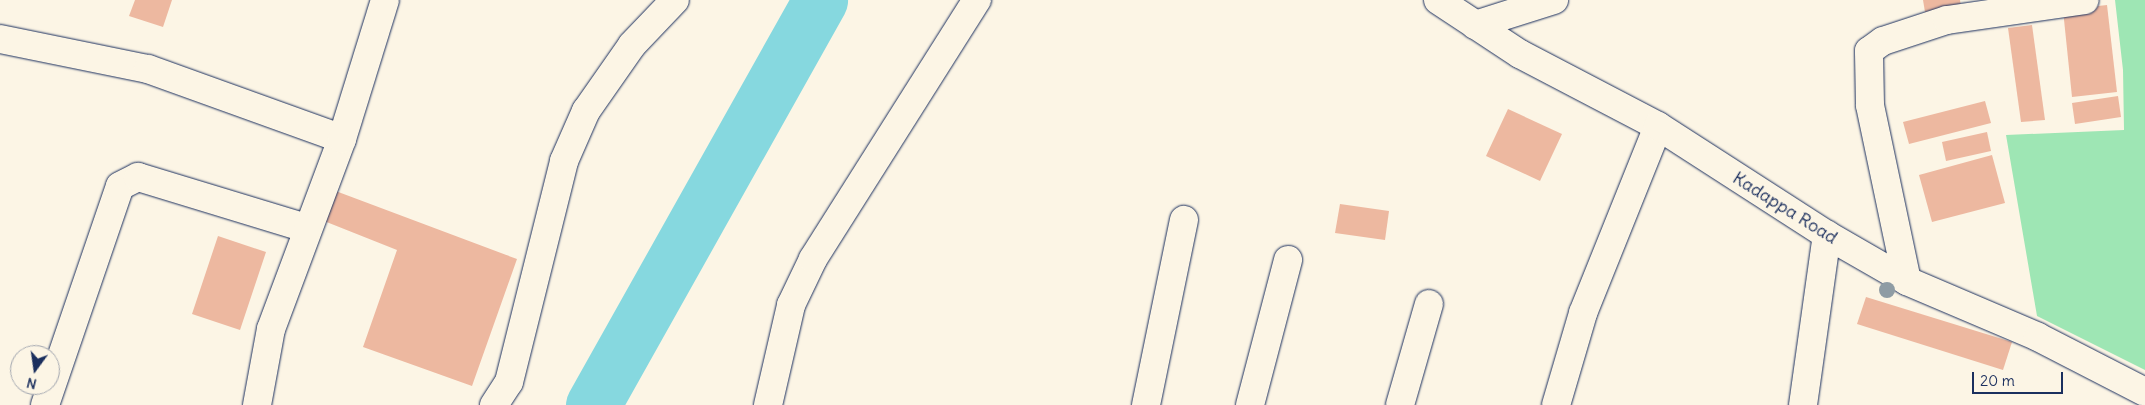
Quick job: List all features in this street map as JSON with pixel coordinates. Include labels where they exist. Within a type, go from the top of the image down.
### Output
[{"type":"street","points":[[257,405],[271,329],[306,228],[342,139],[385,0]]},
{"type":"street","points":[[494,405],[509,382],[564,161],[583,120],[632,45],[676,0]]},
{"type":"street","points":[[768,405],[773,372],[791,305],[813,259],[977,0]]},
{"type":"street","name":"Kadappa Road","points":[[1438,0],[1520,54],[1658,126],[1827,235],[1906,281],[2038,337],[2145,392]]},
{"type":"street","points":[[1475,25],[1554,0]]},
{"type":"street","points":[[1906,281],[1870,105],[1869,51],[1883,41],[1946,20],[2085,0]]},
{"type":"street","points":[[0,39],[148,70],[342,139]]},
{"type":"street","points":[[1556,405],[1583,313],[1658,126]]},
{"type":"street","points":[[45,405],[120,186],[138,177],[306,228]]},
{"type":"street","points":[[1146,405],[1184,220]]},
{"type":"street","points":[[1803,405],[1827,235]]},
{"type":"street","points":[[1250,405],[1288,260]]},
{"type":"street","points":[[1400,405],[1429,304]]},
{"type":"street","points":[[753,405],[773,372]]},
{"type":"green space","points":[[2115,0],[2145,0],[2145,370],[2037,316],[2006,135],[2124,130],[2123,70]]},
{"type":"building","points":[[135,0],[172,0],[163,27],[129,16]]},
{"type":"building","points":[[1923,0],[1960,0],[1961,6],[1925,12]]},
{"type":"building","points":[[2107,5],[2117,92],[2072,97],[2063,10]]},
{"type":"building","points":[[2032,25],[2045,120],[2021,122],[2008,28]]},
{"type":"building","points":[[2118,96],[2121,117],[2075,124],[2072,103]]},
{"type":"building","points":[[1985,101],[1991,123],[1909,144],[1903,122]]},
{"type":"building","points":[[1508,109],[1562,134],[1540,181],[1486,156]]},
{"type":"building","points":[[1987,132],[1991,151],[1946,161],[1942,142]]},
{"type":"building","points":[[1992,155],[2005,203],[1932,222],[1919,175]]},
{"type":"building","points":[[333,190],[517,259],[472,386],[363,347],[397,250],[324,221]]},
{"type":"building","points":[[1340,204],[1389,211],[1385,240],[1335,233]]},
{"type":"building","points":[[218,236],[266,252],[240,330],[192,314]]},
{"type":"building","points":[[1866,297],[2012,342],[2003,370],[1857,324]]},
{"type":"waterway","points":[[593,405],[820,0]]}]
